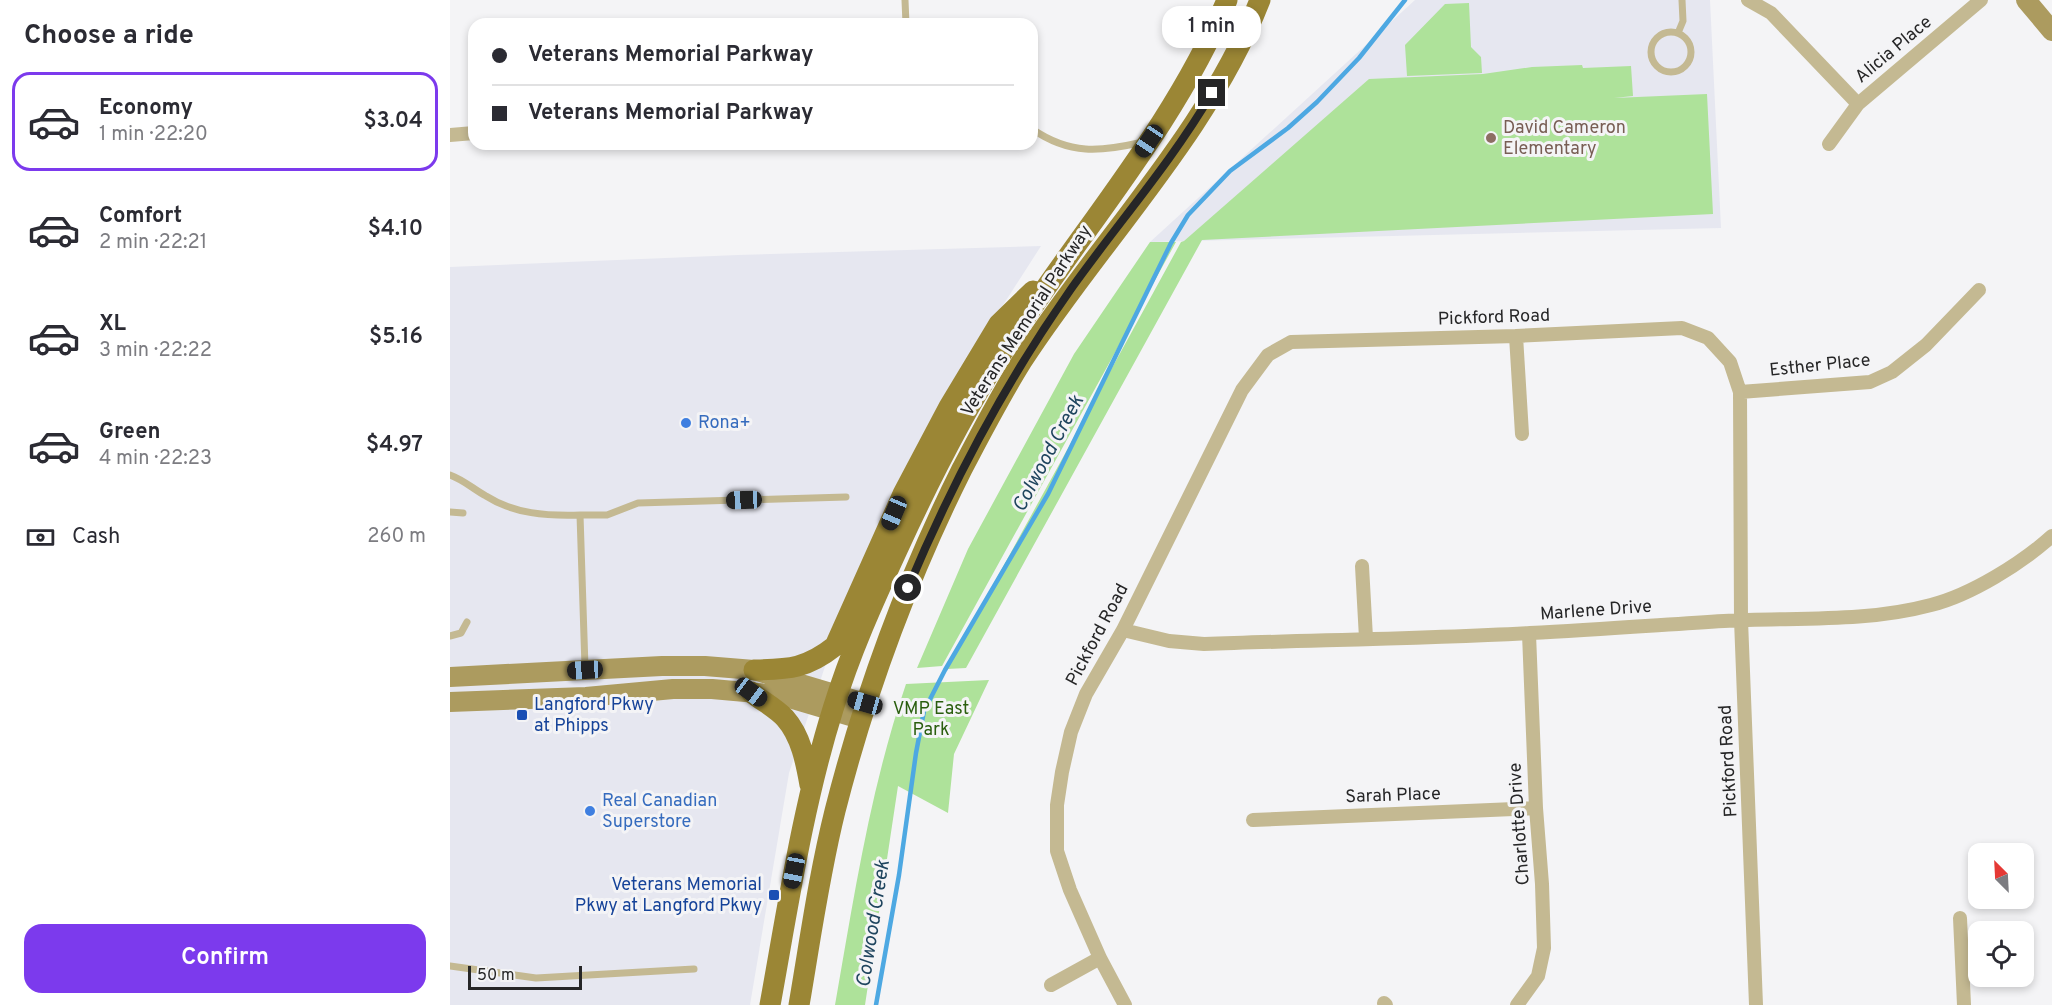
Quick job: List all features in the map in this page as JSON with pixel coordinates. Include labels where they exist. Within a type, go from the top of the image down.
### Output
[{"type":"main road","name":"Veterans Memorial Parkway","points":[[770,1005],[811,788],[835,703],[863,623],[956,429],[985,380],[1175,101],[1227,0]]},
{"type":"main road","name":"Veterans Memorial Parkway","points":[[799,1005],[834,814],[863,711],[898,610],[935,523],[981,433],[1022,362],[1073,287],[1189,132],[1223,74],[1260,0]]},
{"type":"main road","points":[[2026,0],[2052,31]]},
{"type":"main road","points":[[450,677],[705,666],[754,670],[791,668],[818,660],[835,646],[903,494],[949,407],[999,324],[1068,257]]},
{"type":"main road","points":[[754,670],[835,703],[863,711]]},
{"type":"main road","points":[[450,702],[586,697],[673,689],[712,689],[835,703]]},
{"type":"main road","points":[[751,692],[785,718],[796,735],[805,759],[811,788]]},
{"type":"street","name":"Alicia Place","points":[[1748,0],[1770,13],[1858,104]]},
{"type":"street","name":"Alicia Place","points":[[1829,144],[1858,104],[1981,0]]},
{"type":"street","points":[[450,135],[468,134]]},
{"type":"street","name":"Esther Place","points":[[1740,392],[1870,382],[1892,372],[1926,345],[1979,290]]},
{"type":"street","name":"Pickford Road","points":[[1125,1005],[1100,958],[1070,890],[1057,851],[1057,805],[1064,762],[1086,694],[1123,630],[1242,390],[1268,355],[1291,342],[1516,336],[1682,328],[1708,338],[1730,362],[1740,392],[1741,620],[1757,979],[1756,1005]]},
{"type":"street","points":[[1516,336],[1522,434]]},
{"type":"street","name":"Marlene Drive","points":[[1123,630],[1169,641],[1204,644],[1529,634],[1741,620],[1888,614],[1933,605],[1979,585],[2035,551],[2052,536]]},
{"type":"street","points":[[1362,566],[1366,638]]},
{"type":"street","name":"Charlotte Drive","points":[[1517,1005],[1538,976],[1544,948],[1529,634]]},
{"type":"street","name":"Sarah Place","points":[[1252,820],[1536,808]]},
{"type":"street","points":[[1960,918],[1964,1005]]},
{"type":"street","points":[[1051,985],[1100,958]]},
{"type":"lane","points":[[905,0],[906,18]]},
{"type":"lane","points":[[1678,33],[1683,21],[1682,0]]},
{"type":"lane","points":[[1669,32],[1678,33],[1690,46],[1687,63],[1681,69],[1664,70],[1656,65],[1652,58],[1651,49],[1654,41],[1669,32]]},
{"type":"lane","points":[[1038,133],[1046,139],[1071,148],[1093,150],[1149,141]]},
{"type":"lane","points":[[985,380],[1005,391]]},
{"type":"lane","points":[[450,475],[460,478],[487,497],[504,505],[528,513],[550,516],[607,515],[638,502],[846,497]]},
{"type":"lane","points":[[450,512],[463,513]]},
{"type":"lane","points":[[580,515],[585,670]]},
{"type":"lane","points":[[450,636],[461,633],[467,621]]},
{"type":"lane","points":[[450,966],[536,978],[694,969]]},
{"type":"shaded area","name":"David Cameron Elementary","points":[[1415,0],[1710,0],[1721,228],[1150,242]]},
{"type":"shaded area","points":[[1041,246],[939,405],[855,578],[789,773],[750,1005],[450,1005],[450,267]]},
{"type":"green space","points":[[1469,3],[1471,47],[1481,57],[1482,73],[1407,76],[1405,45],[1445,4]]},
{"type":"green space","name":"David Cameron Elementary","points":[[1582,65],[1583,68],[1631,66],[1633,96],[1614,98],[1707,94],[1713,214],[1202,240],[966,668],[947,669],[1181,242],[1369,79],[1483,74],[1532,67]]},
{"type":"green space","name":"VMP East Park","points":[[1150,242],[1176,242],[942,666],[917,668],[968,549],[1074,354]]},
{"type":"green space","name":"VMP East Park","points":[[989,680],[954,754],[948,813],[898,786],[865,1005],[835,1005],[873,803],[882,763],[906,684]]},
{"type":"waterway","name":"Colwood Creek","points":[[876,1005],[924,711],[945,670],[1048,494],[1171,243],[1188,215],[1230,171],[1288,128],[1317,102],[1359,58],[1405,0]]},
{"type":"place","name":"David Cameron Elementary","points":[[1491,138]]},
{"type":"place","name":"Rona+","points":[[686,423]]},
{"type":"place","name":"Langford Pkwy at Phipps","points":[[522,715]]},
{"type":"place","name":"Real Canadian Superstore","points":[[590,811]]},
{"type":"place","name":"Veterans Memorial Pkwy at Langford Pkwy","points":[[774,895]]},
{"type":"route","points":[[908,588],[935,523],[981,433],[1022,362],[1073,287],[1189,132],[1212,93]]}]
